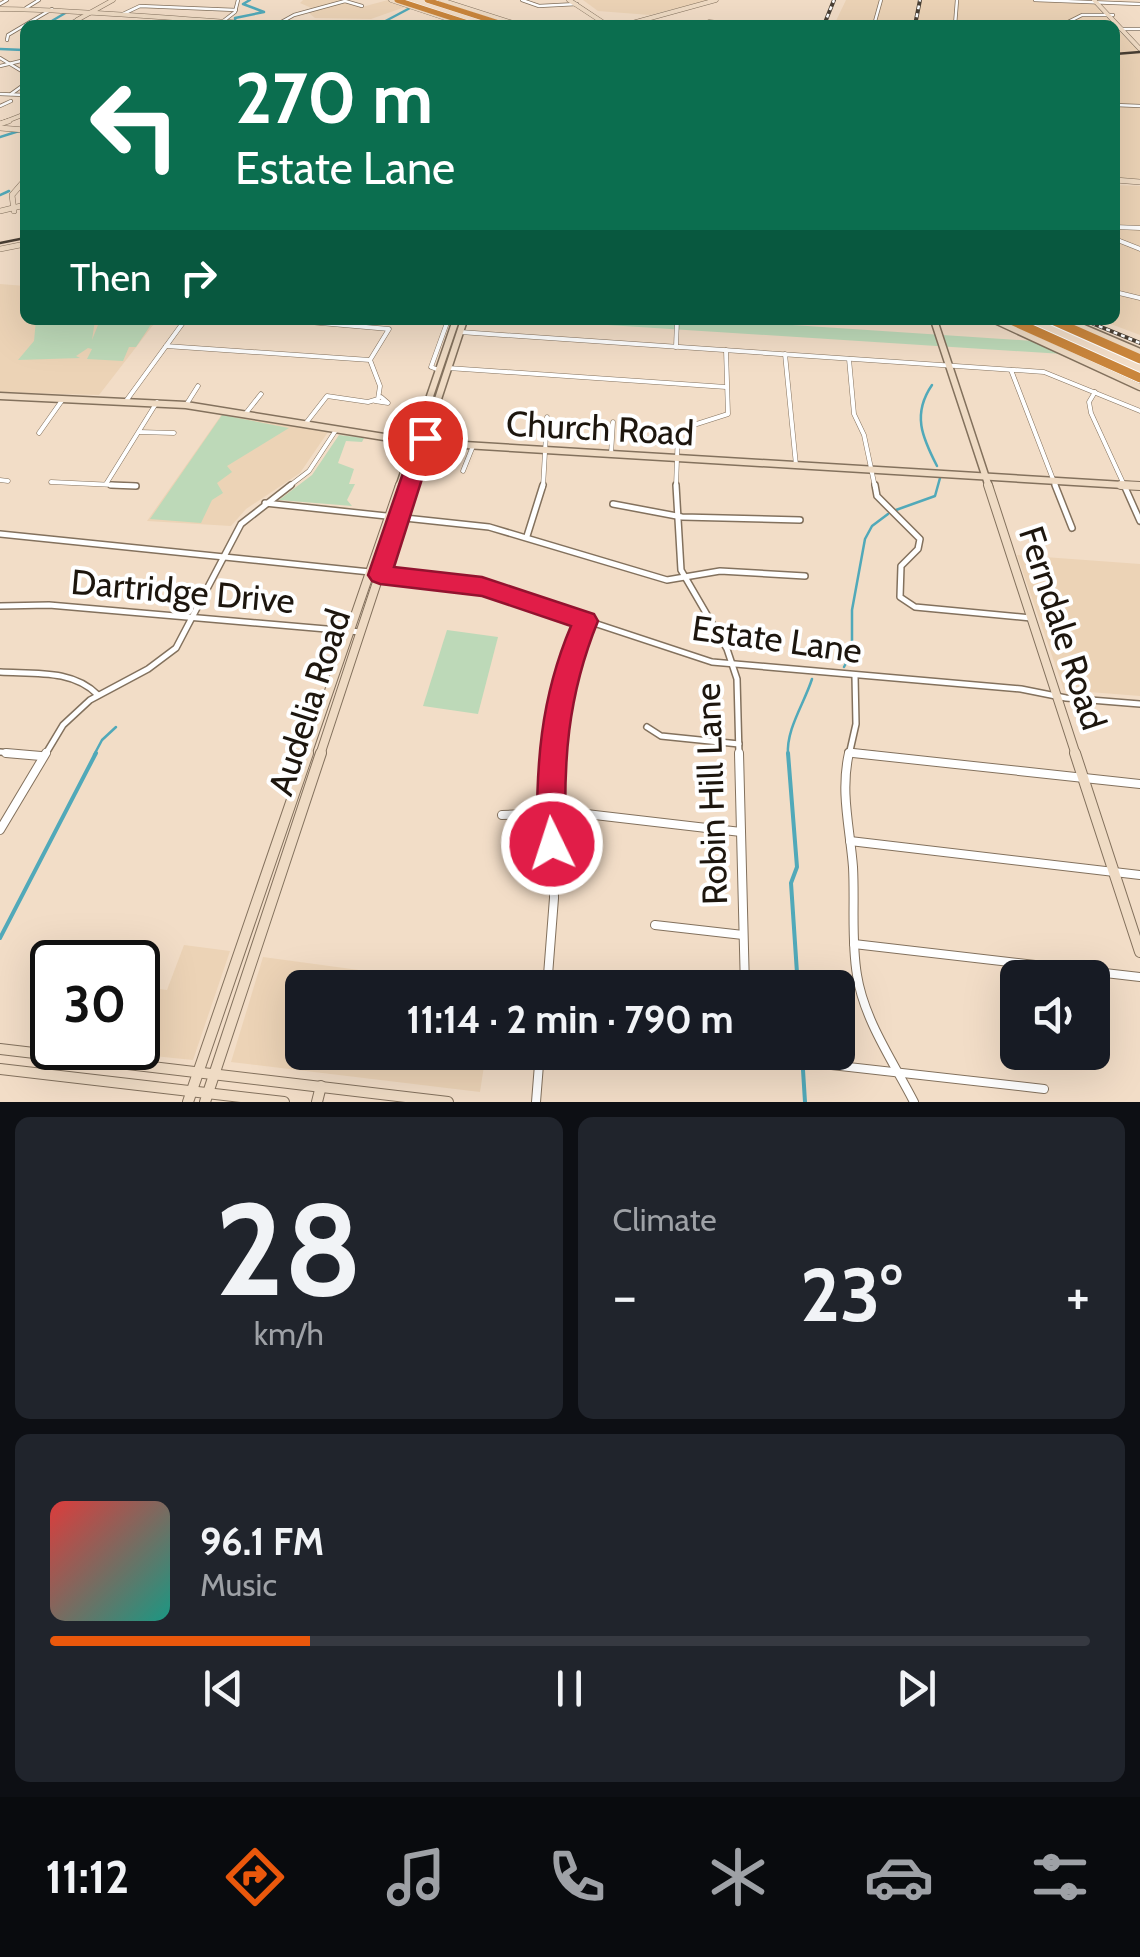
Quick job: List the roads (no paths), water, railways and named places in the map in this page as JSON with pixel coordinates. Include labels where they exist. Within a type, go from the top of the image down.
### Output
[{"type":"highway","points":[[426,0],[490,20]]},
{"type":"highway","points":[[438,0],[468,13]]},
{"type":"highway","points":[[396,1],[459,20]]},
{"type":"highway","points":[[396,1],[450,17]]},
{"type":"highway","points":[[1008,325],[1092,363],[1116,369]]},
{"type":"highway","points":[[1022,325],[1140,378]]},
{"type":"highway","points":[[1064,325],[1140,356]]},
{"type":"street","points":[[0,7],[7,0]]},
{"type":"street","points":[[26,8],[38,0]]},
{"type":"street","points":[[77,20],[113,0]]},
{"type":"street","points":[[225,20],[236,10],[238,0]]},
{"type":"street","points":[[284,20],[344,0],[362,6]]},
{"type":"street","points":[[438,0],[503,20]]},
{"type":"street","points":[[522,0],[538,6],[573,2],[601,20]]},
{"type":"street","points":[[694,8],[716,0]]},
{"type":"street","points":[[1035,0],[1140,4]]},
{"type":"street","points":[[396,1],[451,20]]},
{"type":"street","points":[[653,20],[723,1]]},
{"type":"street","points":[[1097,1],[1115,20]]},
{"type":"street","points":[[121,16],[140,6],[236,10]]},
{"type":"street","points":[[0,7],[98,10],[121,16],[192,20]]},
{"type":"street","points":[[32,20],[52,8]]},
{"type":"street","points":[[694,8],[705,13],[706,20]]},
{"type":"street","points":[[1072,20],[1082,15],[1110,15]]},
{"type":"street","points":[[1120,25],[1140,46]]},
{"type":"street","points":[[6,40],[20,27]]},
{"type":"street","points":[[1124,29],[1140,29]]},
{"type":"street","points":[[0,30],[14,31]]},
{"type":"street","points":[[0,58],[20,69]]},
{"type":"street","points":[[0,66],[20,61]]},
{"type":"street","points":[[10,94],[20,87]]},
{"type":"street","points":[[0,94],[20,95]]},
{"type":"street","points":[[0,106],[11,101]]},
{"type":"street","points":[[14,209],[12,195],[20,186]]},
{"type":"street","points":[[0,213],[20,207]]},
{"type":"street","points":[[126,401],[181,325]]},
{"type":"street","points":[[359,325],[388,327],[383,344],[370,360]]},
{"type":"street","name":"Audelia Road","points":[[443,368],[431,368],[446,325]]},
{"type":"street","name":"Audelia Road","points":[[456,325],[456,332]]},
{"type":"street","name":"Audelia Road","points":[[191,1096],[207,1073],[461,325]]},
{"type":"street","points":[[676,347],[677,325]]},
{"type":"street","name":"Ferndale Road","points":[[936,325],[1140,952]]},
{"type":"street","points":[[1008,325],[1140,387]]},
{"type":"street","points":[[1075,325],[1140,356]]},
{"type":"street","points":[[456,332],[1052,374],[1140,411]]},
{"type":"street","points":[[166,346],[370,360]]},
{"type":"street","points":[[443,368],[726,387],[726,350]]},
{"type":"street","points":[[785,354],[796,465]]},
{"type":"street","points":[[849,359],[854,414],[881,502],[920,539],[918,548],[898,573],[902,601],[916,607],[1031,618]]},
{"type":"street","points":[[306,424],[327,396],[377,399],[380,386],[370,360]]},
{"type":"street","points":[[1011,370],[1072,528]]},
{"type":"street","points":[[186,405],[198,386]]},
{"type":"street","name":"Robin Hill Lane","points":[[726,387],[728,414],[679,428],[679,560],[685,578],[728,646],[734,665],[744,970]]},
{"type":"street","points":[[1095,392],[1090,409],[1140,521]]},
{"type":"street","points":[[246,414],[261,394]]},
{"type":"street","name":"Church Road","points":[[0,396],[186,405],[420,442],[1140,486]]},
{"type":"street","points":[[40,433],[64,399]]},
{"type":"street","points":[[106,484],[157,402]]},
{"type":"street","points":[[527,536],[538,513],[547,450],[546,416]]},
{"type":"street","points":[[611,454],[613,422]]},
{"type":"street","points":[[0,830],[41,756],[69,718],[98,695],[170,654],[195,618],[242,524],[310,471],[337,429]]},
{"type":"street","points":[[139,432],[174,433]]},
{"type":"street","points":[[462,471],[474,446]]},
{"type":"street","points":[[51,482],[136,486]]},
{"type":"street","points":[[265,504],[489,528],[660,578],[720,571],[806,576]]},
{"type":"street","points":[[613,504],[678,516],[800,520]]},
{"type":"street","name":"Estate Lane","points":[[0,534],[482,586],[700,659],[734,665],[921,679],[1140,704]]},
{"type":"street","name":"Dartridge Drive","points":[[0,606],[50,605],[356,632]]},
{"type":"street","points":[[548,970],[554,898],[548,776],[572,655],[586,621]]},
{"type":"street","points":[[0,672],[78,680],[92,686],[98,695]]},
{"type":"street","points":[[855,676],[856,724],[843,781],[861,995],[914,1102]]},
{"type":"street","points":[[647,727],[661,736],[739,744]]},
{"type":"street","points":[[0,752],[41,756]]},
{"type":"street","points":[[848,752],[1140,784]]},
{"type":"street","points":[[502,815],[550,811],[741,832]]},
{"type":"street","points":[[850,841],[1140,875]]},
{"type":"street","points":[[655,925],[743,935]]},
{"type":"street","points":[[854,944],[1140,977]]},
{"type":"street","points":[[0,1049],[448,1102]]},
{"type":"street","points":[[6,1069],[21,1051]]},
{"type":"street","points":[[855,1066],[1044,1089]]},
{"type":"street","points":[[6,1069],[191,1096],[284,1102]]},
{"type":"street","points":[[536,1102],[539,1070]]},
{"type":"street","name":"Audelia Road","points":[[206,1097],[207,1073]]},
{"type":"street","points":[[317,1102],[321,1086]]},
{"type":"waterway","points":[[235,20],[264,12],[243,4],[250,0]]},
{"type":"waterway","points":[[387,20],[410,8]]},
{"type":"waterway","points":[[53,20],[67,12]]},
{"type":"waterway","points":[[0,49],[20,50]]},
{"type":"waterway","points":[[0,137],[19,131]]},
{"type":"waterway","points":[[0,195],[9,191]]},
{"type":"waterway","points":[[932,385],[922,406],[921,426],[937,466]]},
{"type":"waterway","points":[[896,510],[935,496],[940,478]]},
{"type":"waterway","points":[[844,667],[852,652],[852,610],[865,539],[872,526],[888,514]]},
{"type":"waterway","points":[[788,753],[793,726],[812,679]]},
{"type":"waterway","points":[[94,755],[116,727]]},
{"type":"waterway","points":[[0,938],[96,753]]},
{"type":"waterway","points":[[788,753],[797,867],[791,883],[797,970]]},
{"type":"waterway","points":[[803,1070],[805,1102]]},
{"type":"tram line","points":[[1120,54],[1140,52]]},
{"type":"tram line","points":[[0,243],[20,239]]},
{"type":"railway","points":[[826,20],[834,0]]},
{"type":"railway","points":[[916,20],[920,0]]},
{"type":"railway","points":[[1096,325],[1140,343]]}]
